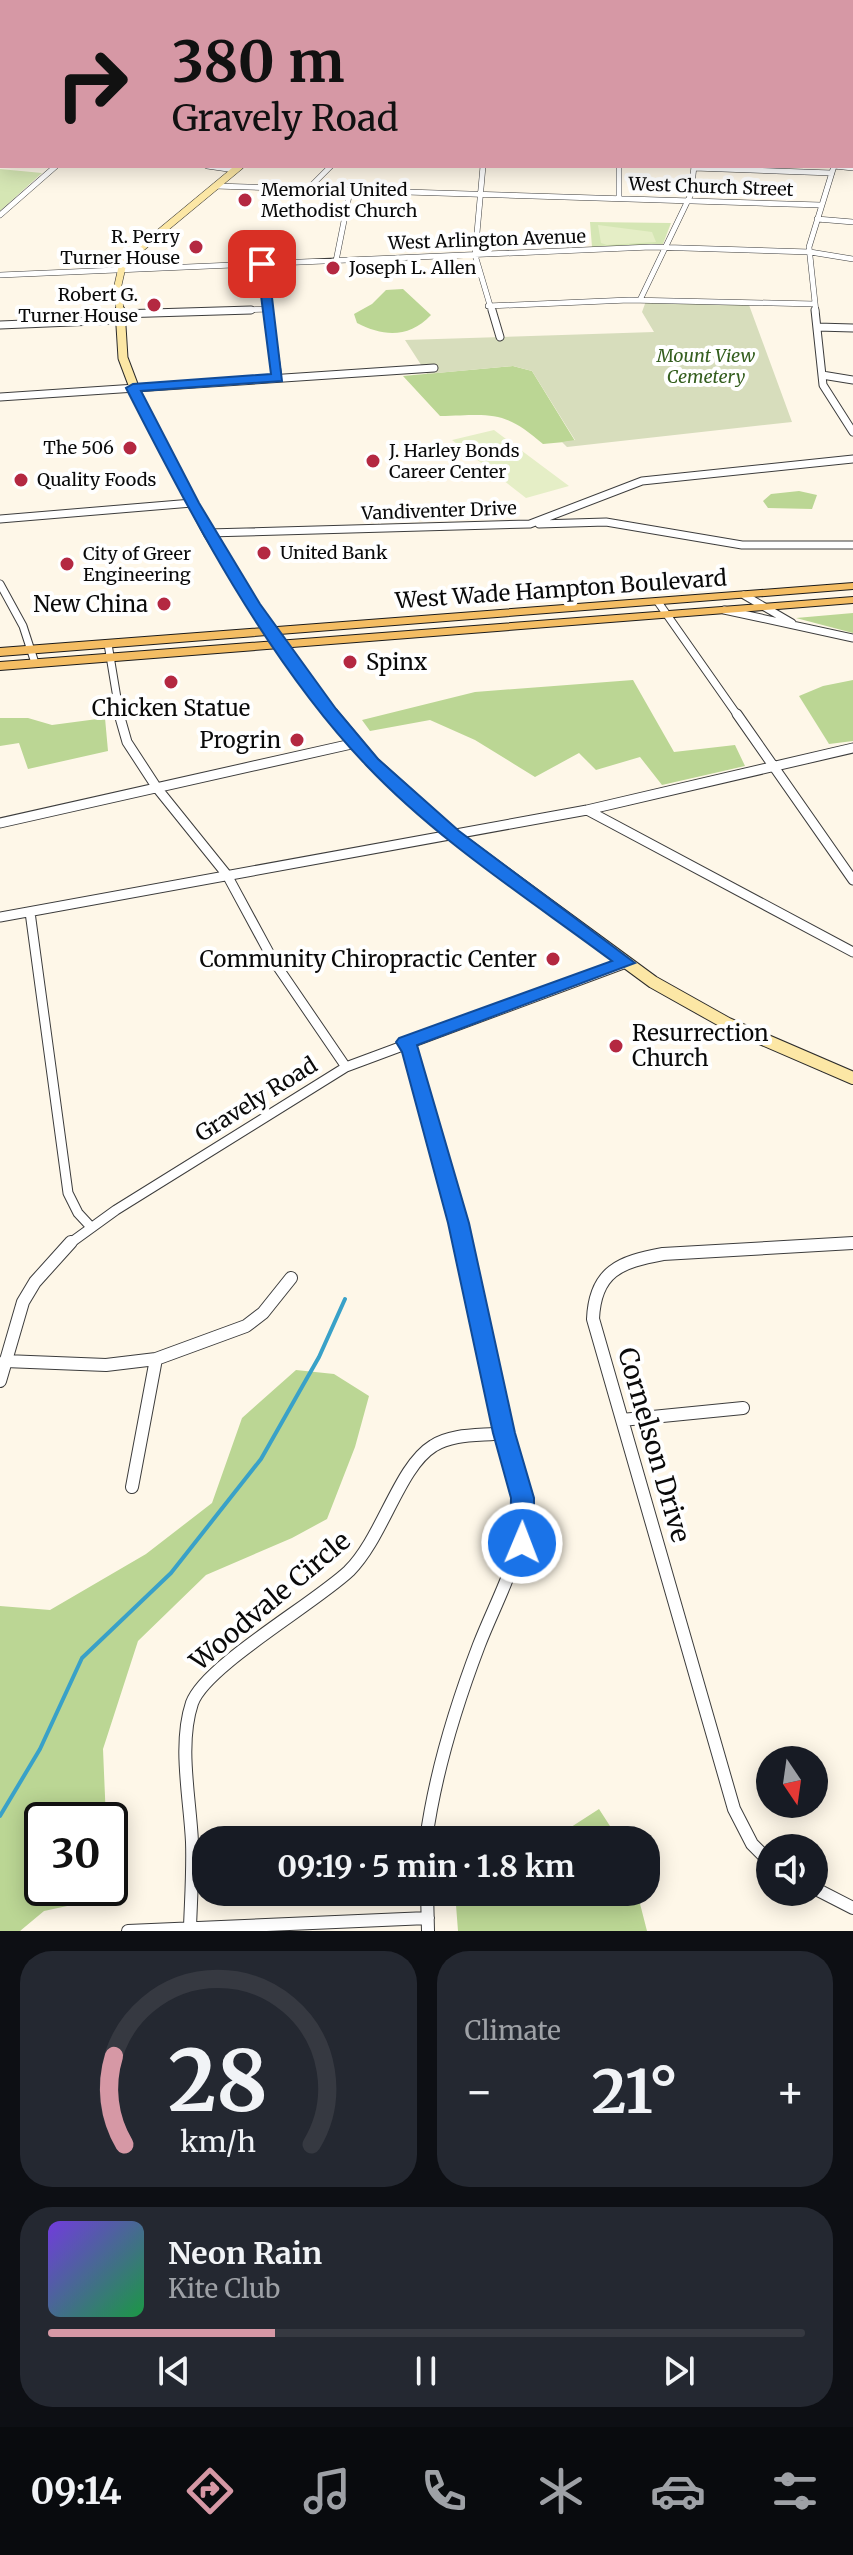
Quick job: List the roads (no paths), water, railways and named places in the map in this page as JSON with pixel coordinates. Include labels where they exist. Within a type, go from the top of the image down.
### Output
[{"type":"main road","points":[[238,168],[144,245],[121,270],[119,317],[123,358],[133,388],[208,533],[272,631],[356,743],[397,787],[453,835],[626,963],[728,1024],[853,1078]]},
{"type":"main road","name":"West Wade Hampton Boulevard","points":[[110,651],[272,631],[853,586]]},
{"type":"main road","name":"West Wade Hampton Boulevard","points":[[110,651],[281,644],[853,600]]},
{"type":"main road","points":[[0,652],[110,651]]},
{"type":"main road","points":[[0,666],[110,651]]},
{"type":"street","points":[[0,215],[54,168]]},
{"type":"street","points":[[307,190],[329,168]]},
{"type":"street","points":[[483,168],[475,255],[488,306],[500,337]]},
{"type":"street","points":[[619,168],[619,197]]},
{"type":"street","points":[[640,300],[668,247],[688,199],[694,168]]},
{"type":"street","points":[[764,168],[853,168]]},
{"type":"street","points":[[833,169],[810,252],[822,375],[827,394],[853,432]]},
{"type":"street","name":"West Church Street","points":[[215,186],[821,205]]},
{"type":"street","points":[[336,261],[350,191]]},
{"type":"street","points":[[817,219],[853,222]]},
{"type":"street","name":"West Arlington Avenue","points":[[0,275],[668,247],[810,252],[853,259]]},
{"type":"street","points":[[262,264],[278,378]]},
{"type":"street","points":[[488,306],[640,300],[815,304]]},
{"type":"street","points":[[0,325],[269,309]]},
{"type":"street","points":[[817,327],[853,328]]},
{"type":"street","points":[[0,397],[434,368]]},
{"type":"street","points":[[822,375],[853,380]]},
{"type":"street","name":"Vandiventer Drive","points":[[208,533],[530,524],[632,483],[853,459]]},
{"type":"street","points":[[0,519],[192,503]]},
{"type":"street","points":[[530,524],[606,522],[734,544],[853,545]]},
{"type":"street","points":[[0,584],[23,626],[35,663]]},
{"type":"street","points":[[744,595],[792,623]]},
{"type":"street","points":[[658,602],[776,766],[853,880]]},
{"type":"street","points":[[724,610],[853,638]]},
{"type":"street","points":[[110,651],[123,733],[157,788],[227,875],[273,960],[346,1067]]},
{"type":"street","points":[[0,823],[356,743]]},
{"type":"street","points":[[0,917],[587,810],[853,748]]},
{"type":"street","points":[[587,810],[853,952]]},
{"type":"street","points":[[30,912],[68,1193],[78,1213],[91,1227]]},
{"type":"street","name":"Gravely Road","points":[[0,1381],[6,1337],[23,1302],[35,1282],[73,1240],[91,1227],[346,1067],[405,1042],[626,963]]},
{"type":"street","points":[[405,1042],[412,1051],[458,1223],[504,1433],[522,1498],[522,1543],[475,1656],[432,1801],[428,1826]]},
{"type":"street","name":"Cornelson Drive","points":[[756,1848],[734,1809],[592,1312],[597,1289],[613,1270],[635,1259],[663,1254],[853,1243]]},
{"type":"street","points":[[5,1361],[106,1365],[156,1359],[246,1326],[263,1313],[291,1278]]},
{"type":"street","points":[[132,1487],[156,1359]]},
{"type":"street","points":[[622,1420],[743,1408]]},
{"type":"street","name":"Woodvale Circle","points":[[190,1927],[192,1846],[186,1728],[198,1690],[211,1674],[327,1589],[366,1552],[391,1514],[416,1464],[431,1446],[504,1433]]},
{"type":"street","points":[[828,1895],[853,1908]]},
{"type":"street","points":[[128,1931],[190,1927],[428,1924]]},
{"type":"waterway","points":[[0,1816],[40,1749],[82,1658],[171,1573],[261,1459],[319,1357],[345,1299]]},
{"type":"place","name":"Memorial United Methodist Church","points":[[245,200]]},
{"type":"place","name":"R. Perry Turner House","points":[[196,247]]},
{"type":"place","name":"Joseph L. Allen","points":[[333,268]]},
{"type":"place","name":"Robert G. Turner House","points":[[154,305]]},
{"type":"place","name":"The 506","points":[[130,448]]},
{"type":"place","name":"J. Harley Bonds Career Center","points":[[373,461]]},
{"type":"place","name":"Quality Foods","points":[[21,480]]},
{"type":"place","name":"United Bank","points":[[264,553]]},
{"type":"place","name":"City of Greer Engineering","points":[[67,564]]},
{"type":"place","name":"New China","points":[[164,604]]},
{"type":"place","name":"Spinx","points":[[350,662]]},
{"type":"place","name":"Chicken Statue","points":[[171,682]]},
{"type":"place","name":"Progrin","points":[[297,740]]},
{"type":"place","name":"Community Chiropractic Center","points":[[553,959]]},
{"type":"place","name":"Resurrection Church","points":[[616,1046]]},
{"type":"park label","name":"Mount View Cemetery","points":[[706,366]]}]
